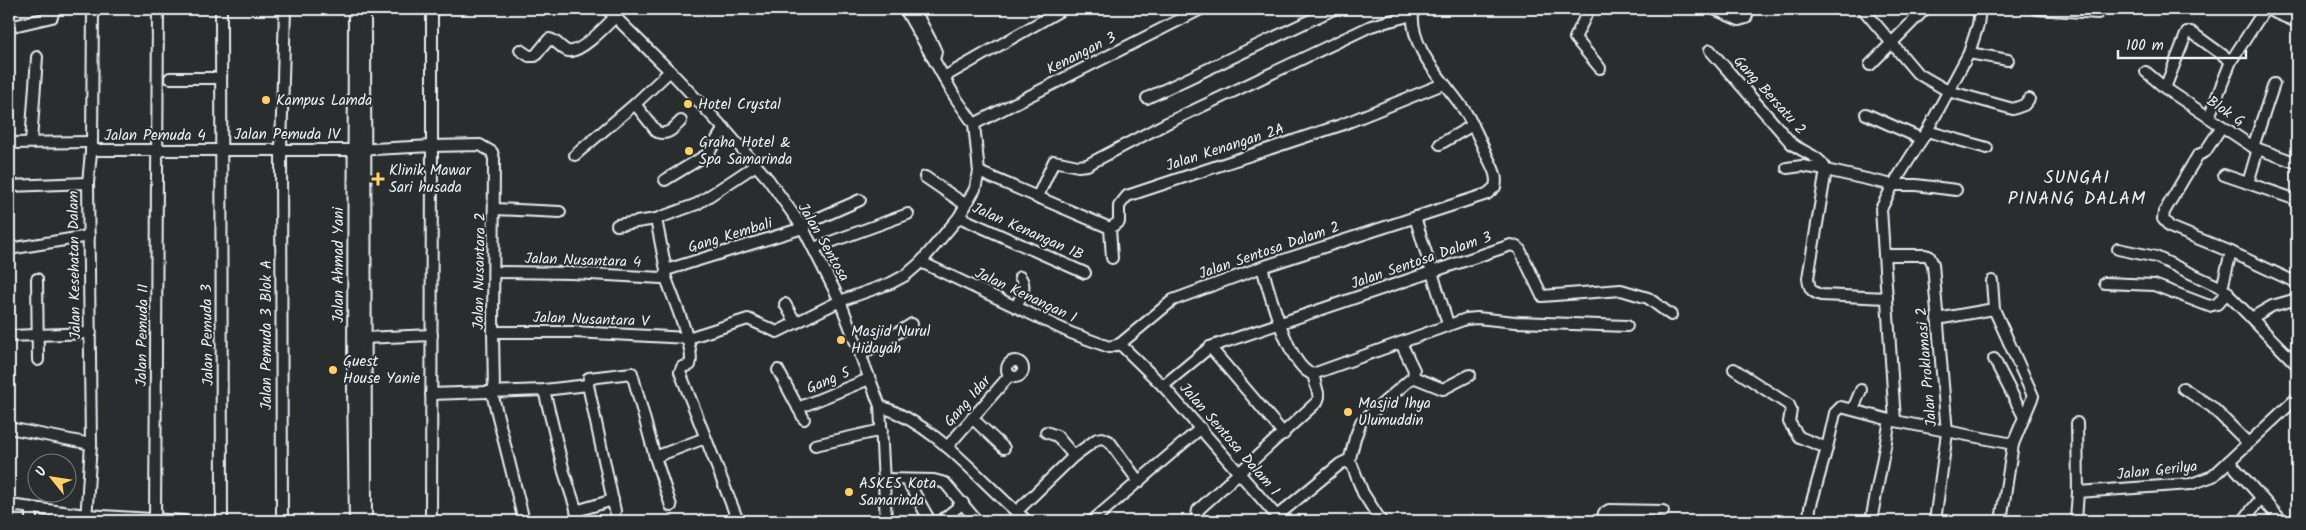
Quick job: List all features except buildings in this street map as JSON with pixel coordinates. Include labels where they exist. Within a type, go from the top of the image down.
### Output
[{"type":"main road","name":"Jalan Ahmad Yani","points":[[355,9],[364,338],[365,521]]},
{"type":"main road","name":"Jalan Ahmad Yani","points":[[356,521],[359,150],[364,9]]},
{"type":"street","points":[[9,27],[52,17],[54,9]]},
{"type":"street","name":"Jalan Kesehatan Dalam","points":[[86,518],[91,444],[88,184],[91,146],[93,9]]},
{"type":"street","name":"Jalan Pemuda II","points":[[154,520],[158,9]]},
{"type":"street","name":"Jalan Pemuda 3","points":[[221,9],[222,521]]},
{"type":"street","name":"Jalan Pemuda 3 Blok A","points":[[282,521],[282,148],[285,9]]},
{"type":"street","points":[[431,521],[432,9]]},
{"type":"street","name":"Jalan Sentosa","points":[[606,9],[670,71],[724,128],[756,165],[802,227],[814,248],[840,301],[880,406],[886,521]]},
{"type":"street","points":[[688,338],[748,319],[778,332],[840,301],[891,283],[906,275],[921,262],[959,217],[975,188],[979,172],[974,124],[934,59],[913,9]]},
{"type":"street","points":[[944,77],[1063,9]]},
{"type":"street","name":"Kenangan 3","points":[[974,124],[1201,9]]},
{"type":"street","points":[[1147,98],[1334,9]]},
{"type":"street","points":[[1589,9],[1575,38],[1600,68]]},
{"type":"street","points":[[1714,9],[1739,20],[1746,18],[1749,9]]},
{"type":"street","points":[[1863,9],[1917,73],[1948,91],[2013,110],[2024,105],[2029,99]]},
{"type":"street","points":[[1870,65],[1925,9]]},
{"type":"street","points":[[1871,521],[1892,421],[1888,298],[1881,209],[1893,185],[1925,135],[1969,53],[1978,25],[1980,9]]},
{"type":"street","points":[[2036,9],[2098,13]]},
{"type":"street","points":[[2209,117],[2231,61],[2265,9],[2280,11],[2297,22]]},
{"type":"street","points":[[1037,198],[1054,160],[1078,166],[1087,165],[1167,123],[1372,26],[1412,12],[1415,32],[1427,61],[1473,125],[1440,144]]},
{"type":"street","points":[[520,50],[529,56],[535,56],[549,39],[552,39],[567,51],[575,51],[615,17]]},
{"type":"street","points":[[2165,88],[2187,32],[2191,32],[2231,61]]},
{"type":"street","name":"Gang Bersatu 2","points":[[1710,50],[1791,143],[1801,151],[1820,160],[1826,170],[1893,185],[1956,190]]},
{"type":"street","points":[[1969,53],[2008,60]]},
{"type":"street","points":[[31,142],[37,57]]},
{"type":"street","points":[[575,155],[635,104],[670,71]]},
{"type":"street","name":"Blok G","points":[[2146,72],[2165,88],[2255,148],[2297,163]]},
{"type":"street","points":[[170,78],[221,78]]},
{"type":"street","name":"Jalan Kenangan 2A","points":[[1110,228],[1119,222],[1119,206],[1126,196],[1341,124],[1443,84]]},
{"type":"street","points":[[2248,183],[2255,148],[2274,84]]},
{"type":"street","points":[[635,104],[656,132],[660,134],[670,131],[681,121]]},
{"type":"street","points":[[1866,114],[1925,135],[1987,148]]},
{"type":"street","name":"Jalan Sentosa Dalam 2","points":[[1120,344],[1173,300],[1262,268],[1487,194],[1494,187],[1496,177],[1473,125]]},
{"type":"street","points":[[2222,126],[2205,152],[2198,155],[2164,212],[2163,219],[2170,228],[2231,252],[2296,282]]},
{"type":"street","points":[[665,180],[708,154],[724,128]]},
{"type":"street","name":"Jalan Pemuda 4","points":[[9,143],[31,142],[157,150],[220,149]]},
{"type":"street","name":"Jalan Nusantara 2","points":[[432,146],[480,145],[492,152],[494,159],[493,392],[524,521]]},
{"type":"street","name":"Jalan Pemuda IV","points":[[220,149],[359,150],[432,146]]},
{"type":"street","points":[[617,224],[656,218],[697,204],[756,165]]},
{"type":"street","points":[[1787,168],[1802,166],[1826,170],[1808,278],[1809,287],[1814,293],[1821,295],[1888,298]]},
{"type":"street","points":[[979,172],[1110,228],[1112,258]]},
{"type":"street","points":[[2224,175],[2297,200]]},
{"type":"street","points":[[925,178],[966,205]]},
{"type":"street","points":[[9,186],[88,184]]},
{"type":"street","name":"Gang Kembali","points":[[665,273],[802,227],[860,200]]},
{"type":"street","points":[[495,209],[560,212]]},
{"type":"street","points":[[814,248],[908,214]]},
{"type":"street","name":"Jalan Kenangan 1B","points":[[959,217],[1084,273]]},
{"type":"street","points":[[1415,217],[1448,324]]},
{"type":"street","points":[[656,218],[665,273],[688,338],[692,364],[682,367],[680,372],[738,521]]},
{"type":"street","points":[[9,249],[89,236]]},
{"type":"street","name":"Jalan Sentosa Dalam 3","points":[[1163,386],[1210,347],[1511,245],[1519,248],[1542,296],[1621,290],[1648,298],[1672,315]]},
{"type":"street","points":[[2118,249],[2156,257],[2225,290],[2253,317],[2297,365]]},
{"type":"street","points":[[2105,283],[2154,285],[2209,306],[2217,304],[2225,290],[2231,252]]},
{"type":"street","name":"Jalan Proklamasi 2","points":[[1884,256],[1921,254],[1931,259],[1944,378],[1947,433],[1935,521]]},
{"type":"street","name":"Jalan Kenangan 1","points":[[921,262],[1071,333],[1109,347],[1120,344]]},
{"type":"street","points":[[1262,268],[1280,324],[1305,373],[1313,374],[1448,324],[1477,318],[1515,322],[1627,326]]},
{"type":"street","name":"Jalan Nusantara 4","points":[[494,272],[573,273],[661,278],[665,273]]},
{"type":"street","points":[[1016,308],[1024,284],[1020,277]]},
{"type":"street","points":[[37,279],[38,360]]},
{"type":"street","points":[[1992,281],[1994,309],[2032,392],[2032,399],[2013,444],[2001,521]]},
{"type":"street","points":[[2253,317],[2272,306],[2297,299]]},
{"type":"street","points":[[785,304],[796,323]]},
{"type":"street","points":[[1937,319],[1994,309]]},
{"type":"street","points":[[861,355],[912,324]]},
{"type":"street","name":"Jalan Nusantara V","points":[[493,332],[574,332],[688,338]]},
{"type":"street","points":[[9,336],[90,333]]},
{"type":"street","points":[[364,338],[432,335]]},
{"type":"street","points":[[1381,521],[1370,506],[1348,462],[1354,438],[1362,422],[1413,377],[1414,370],[1401,343]]},
{"type":"street","name":"Jalan Sentosa Dalam 1","points":[[1120,344],[1163,386],[1240,472],[1279,519]]},
{"type":"street","points":[[1210,347],[1284,434]]},
{"type":"street","points":[[1994,359],[2024,417]]},
{"type":"street","points":[[1734,368],[1789,405],[1791,410],[1789,422],[1800,437],[1827,448]]},
{"type":"street","name":"Gang 5","points":[[778,370],[804,419]]},
{"type":"street","points":[[615,511],[588,385],[590,378],[632,373],[655,457],[671,506]]},
{"type":"street","points":[[1201,521],[1197,515],[1198,510],[1284,434],[1317,402],[1319,397],[1313,374]]},
{"type":"street","name":"Gang Idar","points":[[948,447],[1010,375]]},
{"type":"street","points":[[1413,377],[1443,389],[1470,375]]},
{"type":"street","name":"Gang 5","points":[[798,408],[869,378]]},
{"type":"street","points":[[431,394],[544,390],[588,385]]},
{"type":"street","points":[[2182,388],[2212,407],[2248,443]]},
{"type":"street","points":[[544,390],[564,472],[580,521]]},
{"type":"street","points":[[1853,409],[1861,390]]},
{"type":"street","name":"Jalan Gerilya","points":[[2078,492],[2191,484],[2213,476],[2297,398]]},
{"type":"street","points":[[880,406],[895,411],[948,447],[1027,521]]},
{"type":"street","points":[[1809,521],[1810,508],[1836,413],[1841,406],[1892,421],[1947,433],[2013,444]]},
{"type":"street","points":[[972,418],[1004,448]]},
{"type":"street","points":[[2076,521],[2078,492],[2077,423]]},
{"type":"street","points":[[9,428],[91,444]]},
{"type":"street","points":[[1092,521],[1201,428]]},
{"type":"street","points":[[815,445],[882,430]]},
{"type":"street","points":[[1046,432],[1058,436],[1074,456]]},
{"type":"street","points":[[655,457],[705,438]]},
{"type":"street","points":[[1016,512],[1074,456],[1102,438],[1109,442],[1139,482]]},
{"type":"street","points":[[2229,461],[2282,521]]},
{"type":"street","points":[[1279,519],[1340,464],[1348,462]]},
{"type":"street","points":[[884,479],[934,480],[945,484],[977,521]]},
{"type":"street","points":[[907,480],[930,521]]},
{"type":"street","points":[[2243,521],[2261,498]]},
{"type":"street","points":[[576,511],[613,500]]},
{"type":"street","points":[[941,521],[963,503]]},
{"type":"street","points":[[9,505],[86,518],[184,521]]},
{"type":"street","points":[[31,508],[31,521]]},
{"type":"street","points":[[1602,521],[1604,513],[1609,510],[1663,511]]},
{"type":"place","name":"Kampus Lamda","points":[[266,100]]},
{"type":"place","name":"Hotel Crystal","points":[[688,104]]},
{"type":"place","name":"Graha Hotel & Spa Samarinda","points":[[689,151]]},
{"type":"place","name":"Klinik Mawar Sari husada","points":[[378,179]]},
{"type":"place","name":"Masjid Nurul Hidayah","points":[[841,340]]},
{"type":"place","name":"Guest House Yanie","points":[[333,370]]},
{"type":"place","name":"Masjid Ihya Ulumuddin","points":[[1348,412]]},
{"type":"place","name":"ASKES Kota Samarinda","points":[[849,492]]},
{"type":"district","name":"SUNGAI PINANG DALAM","points":[[2077,187]]}]
